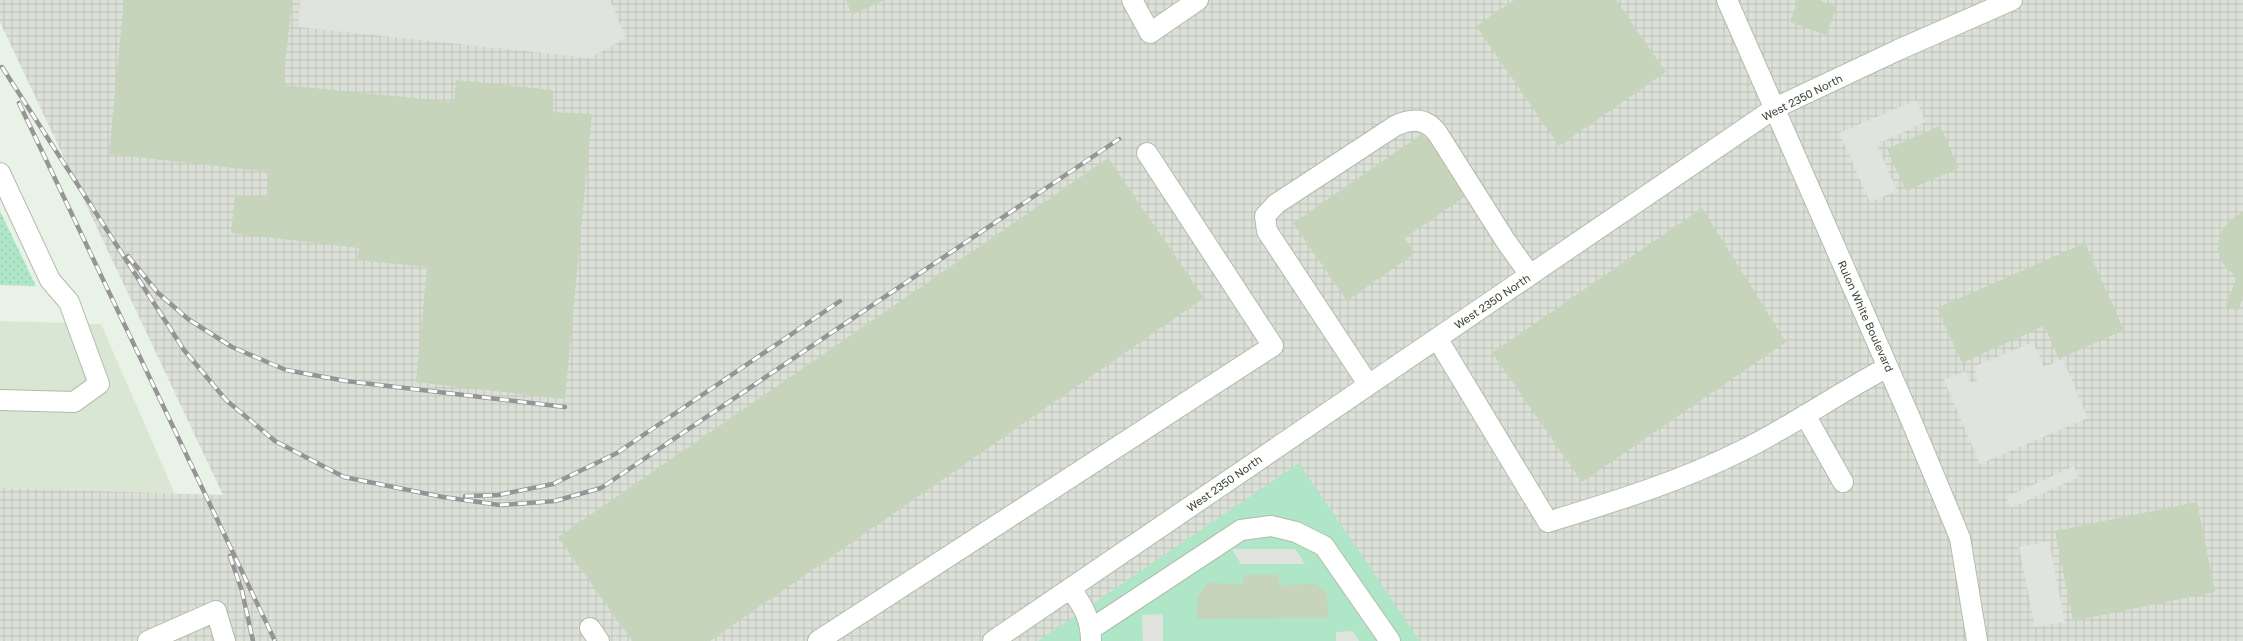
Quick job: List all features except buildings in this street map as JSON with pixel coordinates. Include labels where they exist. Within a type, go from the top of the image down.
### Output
[{"type":"street","points":[[1132,0],[1150,33],[1198,0]]},
{"type":"street","name":"Rulon White Boulevard","points":[[1727,0],[1776,108],[1960,538],[1977,641]]},
{"type":"street","name":"West 2350 North","points":[[993,641],[1071,589],[1368,384],[1776,108],[1898,50],[2012,0]]},
{"type":"street","points":[[1368,384],[1267,232],[1264,222],[1265,216],[1276,204],[1395,126],[1411,121],[1426,122],[1432,125],[1505,240],[1530,275]]},
{"type":"street","points":[[818,641],[1273,346],[1147,153]]},
{"type":"street","points":[[0,173],[50,280],[69,302],[99,384],[74,402],[0,400]]},
{"type":"street","points":[[1437,338],[1548,522],[1648,490],[1741,451],[1805,415],[1852,385],[1888,367]]},
{"type":"street","points":[[1805,415],[1843,482]]},
{"type":"street","points":[[1071,589],[1085,609],[1091,635],[1240,530],[1271,526],[1296,532],[1324,546],[1390,641]]},
{"type":"street","points":[[148,641],[216,611],[225,641]]},
{"type":"shaded area","points":[[0,0],[2243,0],[2243,641],[0,641],[0,488],[223,495],[0,22]]},
{"type":"shaded area","points":[[300,0],[610,0],[626,38],[590,58],[298,27]]},
{"type":"shaded area","points":[[1916,100],[1926,122],[1877,144],[1897,191],[1870,202],[1839,133]]},
{"type":"shaded area","points":[[0,321],[101,324],[175,494],[0,488]]},
{"type":"shaded area","points":[[2033,342],[2044,367],[2063,359],[2088,418],[1980,464],[1944,380],[1965,371],[1970,382],[1975,383],[1978,378],[1973,367]]},
{"type":"shaded area","points":[[2074,466],[2079,477],[2011,508],[2006,497]]},
{"type":"shaded area","points":[[2049,541],[2065,622],[2035,627],[2019,547]]},
{"type":"shaded area","points":[[1232,549],[1295,549],[1305,564],[1241,564]]},
{"type":"shaded area","points":[[1163,614],[1163,641],[1143,641],[1142,615]]},
{"type":"shaded area","points":[[1353,631],[1359,641],[1336,641],[1336,632]]},
{"type":"green space","points":[[0,211],[36,286],[0,285]]},
{"type":"green space","points":[[1299,463],[1420,641],[1038,641]]},
{"type":"railway","points":[[2,67],[184,350],[226,400],[275,441],[344,477],[443,497],[500,505],[555,501],[601,488],[1119,139]]},
{"type":"railway","points":[[19,103],[275,641]]},
{"type":"railway","points":[[128,256],[158,293],[188,319],[232,347],[286,370],[346,381],[565,407]]},
{"type":"railway","points":[[465,496],[498,495],[553,484],[617,453],[840,301]]},
{"type":"railway","points":[[230,556],[242,591],[253,641]]}]
